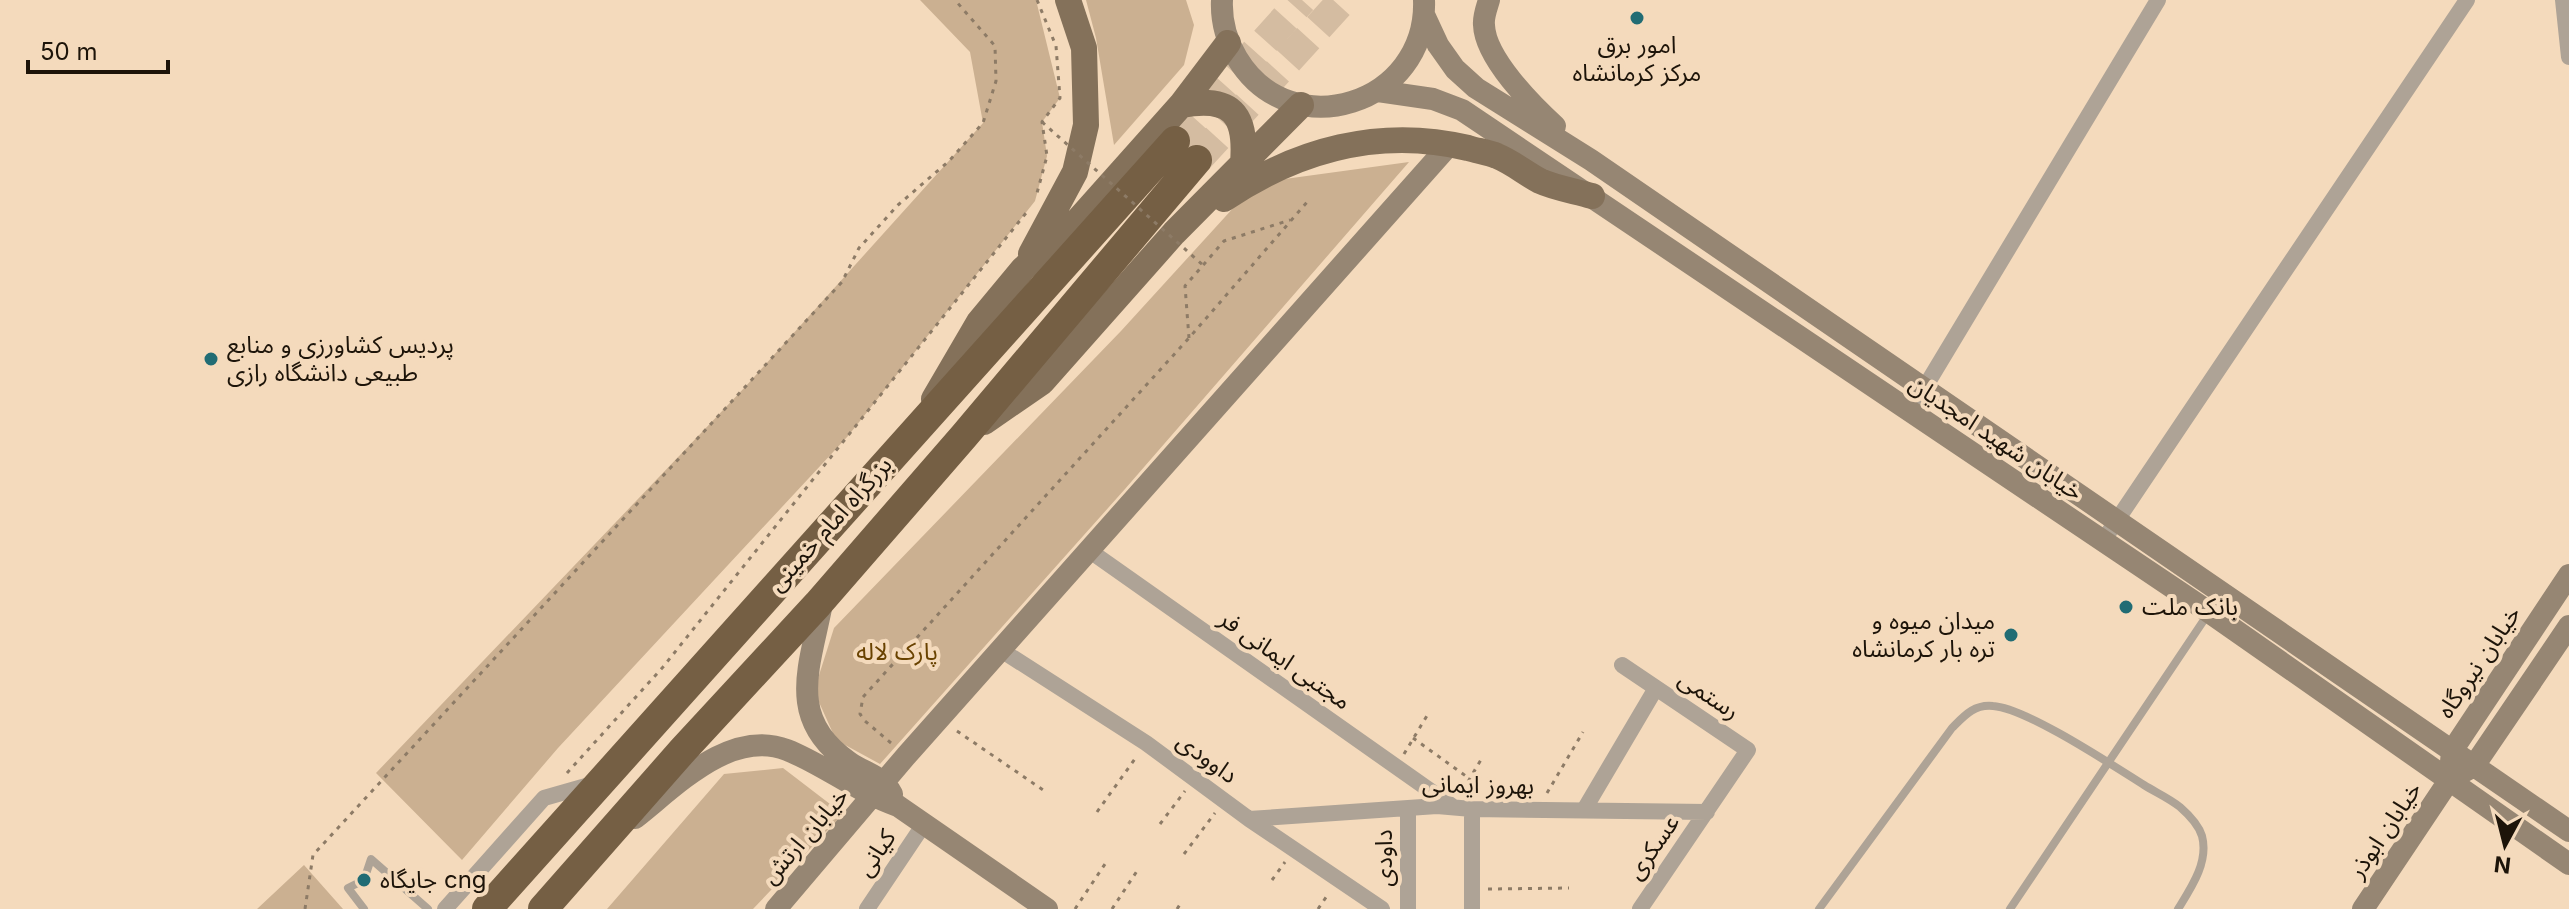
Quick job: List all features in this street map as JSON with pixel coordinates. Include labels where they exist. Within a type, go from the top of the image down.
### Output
[{"type":"highway","name":"بزرگراه امام خمینی","points":[[487,909],[918,426],[1186,150],[964,436],[543,909]]},
{"type":"main road","points":[[1023,269],[1075,172],[1086,125],[1084,48],[1068,0]]},
{"type":"main road","points":[[1222,0],[1221,13],[1228,43],[1245,71],[1270,92],[1301,105],[1328,107],[1354,102],[1378,91],[1401,71],[1417,46],[1424,9]]},
{"type":"main road","points":[[1489,0],[1483,26],[1496,60],[1527,100],[1591,160]]},
{"type":"main road","name":"خیابان شهید امجدیان","points":[[1424,9],[1438,45],[1455,69],[1476,88],[1591,160],[2569,831]]},
{"type":"main road","points":[[918,426],[979,322],[1023,269],[1074,225],[1181,105],[1228,43]]},
{"type":"main road","name":"خیابان شهید امجدیان","points":[[1378,91],[1433,99],[1462,110],[2209,612],[2569,864]]},
{"type":"main road","points":[[1181,105],[1203,101],[1224,106],[1240,120],[1244,130],[1243,163]]},
{"type":"main road","points":[[964,436],[1042,382],[1174,233],[1301,105]]},
{"type":"main road","points":[[1174,233],[1255,178],[1310,154],[1358,143],[1404,140],[1450,144],[1497,155],[1542,182],[1592,196]]},
{"type":"main road","name":"خیابان ارتش","points":[[776,909],[906,756],[1450,144]]},
{"type":"main road","name":"خیابان نیروگاه","points":[[2450,779],[2452,751],[2569,575]]},
{"type":"main road","points":[[823,598],[806,681],[807,704],[828,747],[898,806],[1047,909]]},
{"type":"main road","points":[[2450,779],[2474,766],[2569,626]]},
{"type":"main road","points":[[596,849],[699,769],[733,749],[756,746],[785,749],[880,790]]},
{"type":"main road","name":"خیابان ابوذر","points":[[2363,909],[2450,779]]},
{"type":"street","points":[[1910,412],[2158,0]]},
{"type":"street","points":[[2103,541],[2467,0]]},
{"type":"street","points":[[2563,0],[2569,57]]},
{"type":"street","name":"مجتبی ایمانی فر","points":[[1090,551],[1453,807]]},
{"type":"street","name":"داوودی","points":[[1001,650],[1146,743],[1249,819],[1382,909]]},
{"type":"street","name":"رستمی","points":[[1622,665],[1748,750],[1707,812]]},
{"type":"street","points":[[1584,810],[1656,688]]},
{"type":"street","points":[[445,909],[544,798],[598,783]]},
{"type":"street","name":"بهروز ایمانی","points":[[1249,819],[1453,807],[1707,812]]},
{"type":"street","name":"داودی","points":[[1408,808],[1408,909]]},
{"type":"street","points":[[1472,809],[1472,909]]},
{"type":"street","name":"عسکری","points":[[1640,909],[1707,812]]},
{"type":"street","name":"کیانی","points":[[867,909],[924,824]]},
{"type":"lane","points":[[2010,909],[2209,612]]},
{"type":"lane","points":[[1819,909],[1952,728],[1979,706],[1995,705],[2030,718],[2107,762],[2180,807],[2199,828],[2203,841],[2201,863],[2197,877],[2178,909]]},
{"type":"lane","points":[[364,909],[348,888],[364,880],[371,859],[428,909]]},
{"type":"path","points":[[305,909],[313,855],[842,282],[859,248],[898,205],[949,161],[983,123],[996,81],[995,46],[955,0]]},
{"type":"path","points":[[1035,201],[1047,156],[1042,122],[1060,98],[1056,46],[1037,0]]},
{"type":"path","points":[[1042,122],[1204,266]]},
{"type":"path","points":[[906,756],[865,721],[860,714],[863,697],[1189,338],[1308,201]]},
{"type":"path","points":[[544,798],[670,659],[1029,210]]},
{"type":"path","points":[[1189,338],[1185,286],[1224,241],[1293,219]]},
{"type":"path","points":[[1396,767],[1428,714]]},
{"type":"path","points":[[939,719],[1046,792]]},
{"type":"path","points":[[1537,810],[1583,732]]},
{"type":"path","points":[[1413,738],[1470,779]]},
{"type":"path","points":[[1097,812],[1146,743]]},
{"type":"path","points":[[1453,807],[1482,758]]},
{"type":"path","points":[[1160,824],[1194,779]]},
{"type":"path","points":[[1184,854],[1224,800]]},
{"type":"path","points":[[1075,909],[1105,864]]},
{"type":"path","points":[[1112,909],[1137,871]]},
{"type":"path","points":[[1472,889],[1569,888]]},
{"type":"path","points":[[1177,909],[1181,903]]},
{"type":"green space","points":[[920,0],[1036,0],[1060,98],[1042,122],[1047,156],[1035,201],[848,436],[558,748],[462,860],[376,773],[746,386],[983,123],[970,52]]},
{"type":"green space","points":[[1086,0],[1186,0],[1194,25],[1184,65],[1114,145],[1096,38]]},
{"type":"green space","name":"پارک لاله","points":[[1409,162],[1125,489],[880,764],[836,740],[814,691],[834,628],[1121,331],[1256,183]]},
{"type":"green space","points":[[783,768],[843,814],[753,909],[607,909],[724,774]]},
{"type":"green space","points":[[304,865],[343,909],[257,909]]},
{"type":"tunnel","points":[[1175,141],[1302,0]]},
{"type":"tunnel","points":[[1197,160],[1343,0]]},
{"type":"place","name":"امور برق مرکز کرمانشاه","points":[[1637,18]]},
{"type":"place","name":"پردیس کشاورزی و منابع طبیعی دانشگاه رازی","points":[[211,359]]},
{"type":"place","name":"بانک ملت","points":[[2126,607]]},
{"type":"place","name":"میدان میوه و تره بار کرمانشاه","points":[[2011,635]]},
{"type":"place","name":"جایگاه cng","points":[[364,880]]}]
